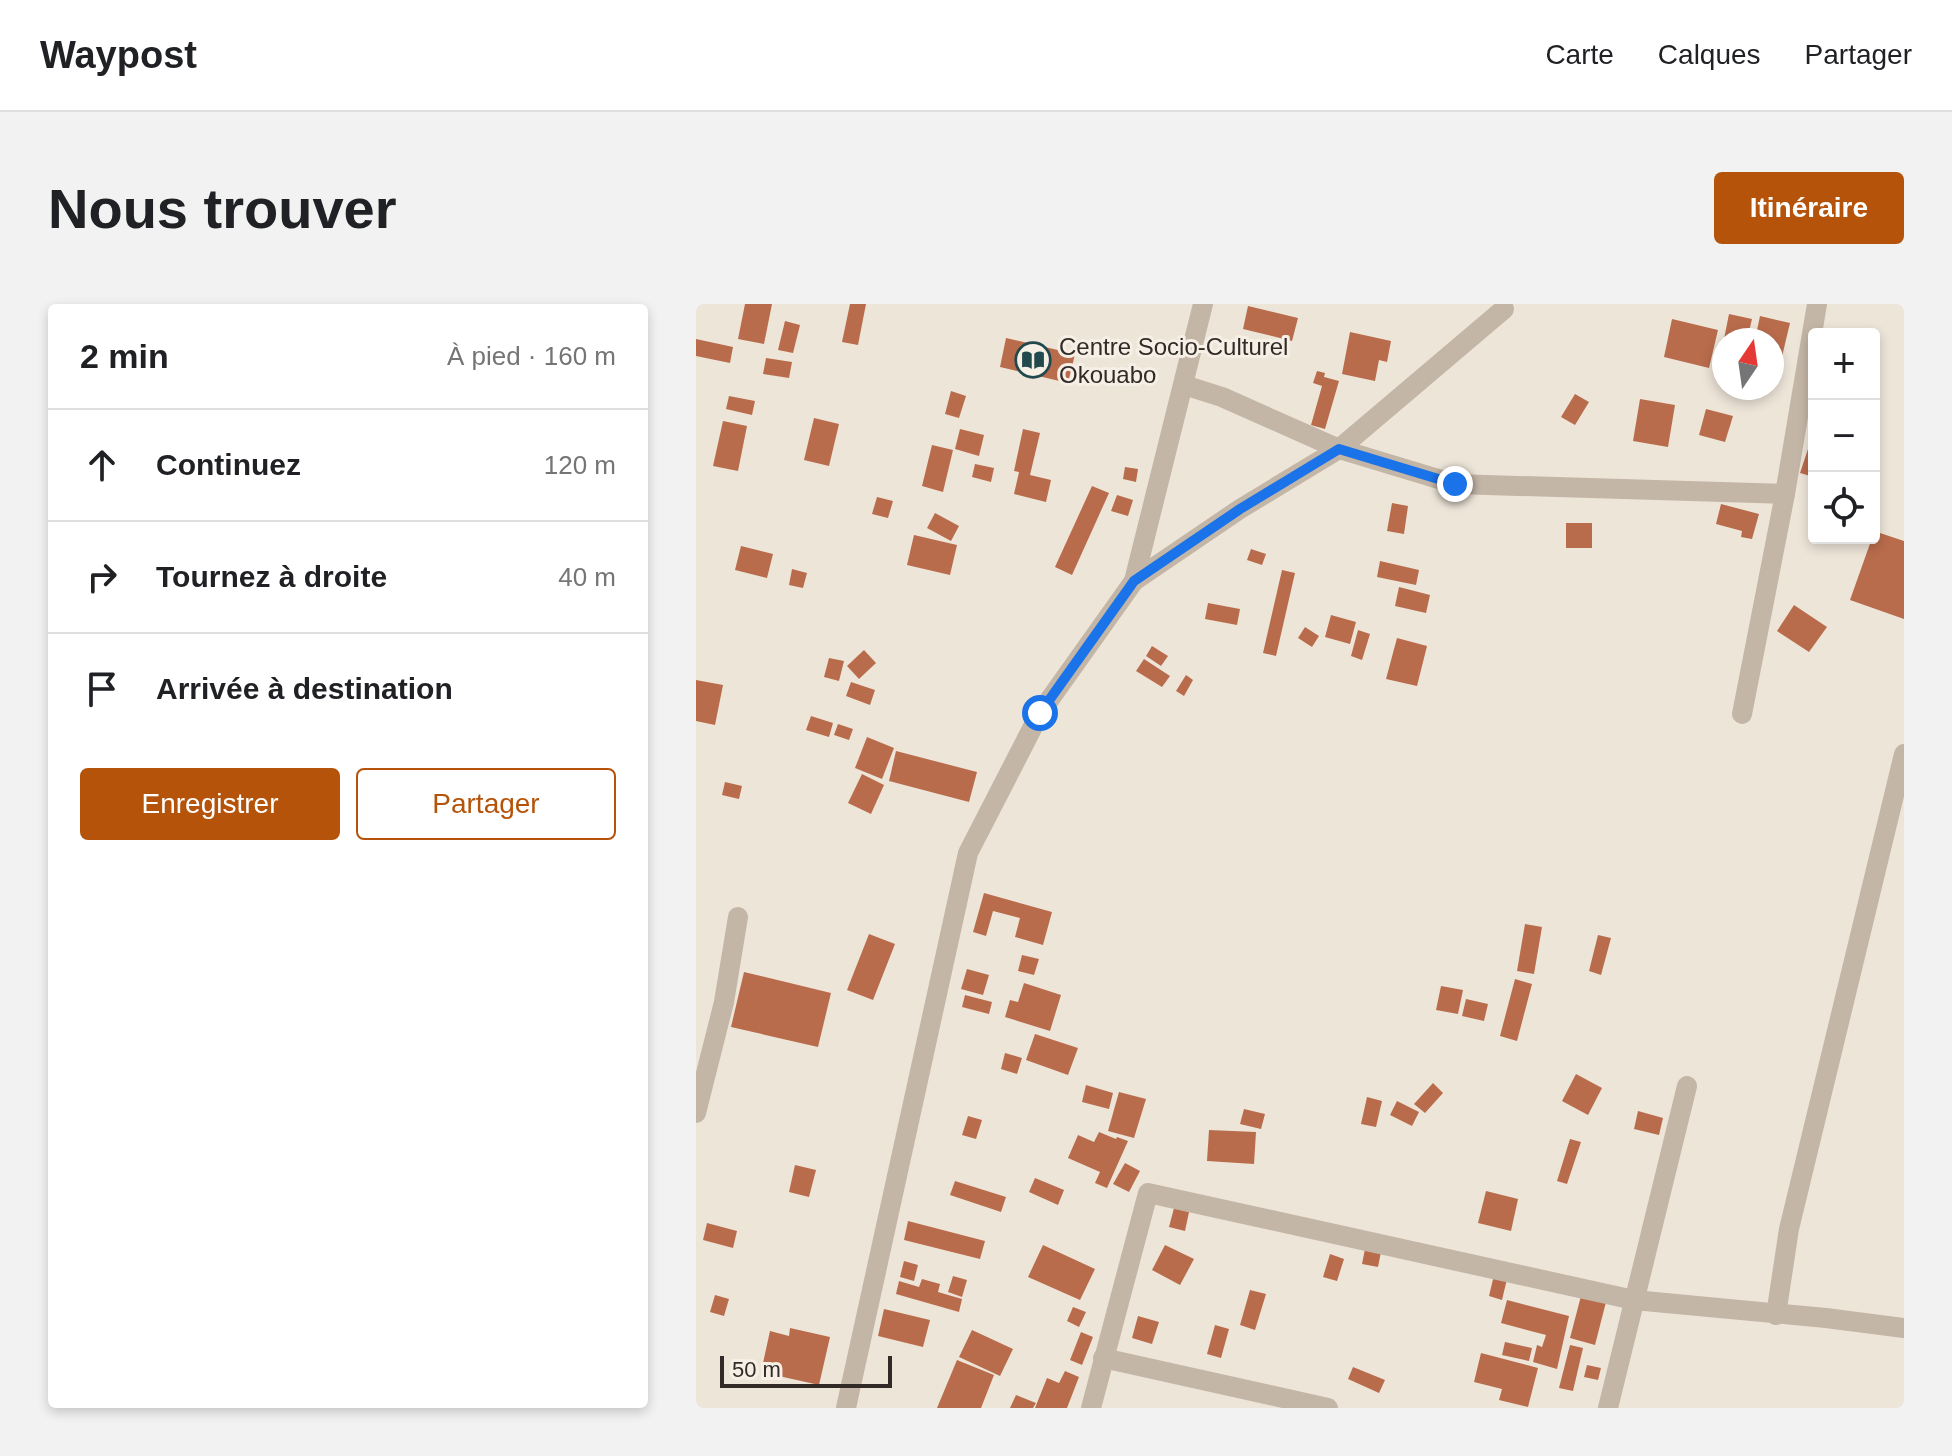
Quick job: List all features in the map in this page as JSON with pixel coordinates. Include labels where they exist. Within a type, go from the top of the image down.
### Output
[{"type":"street","points":[[1134,581],[1203,304]]},
{"type":"street","points":[[1742,714],[1785,494],[1817,304]]},
{"type":"street","points":[[846,1408],[968,853],[1040,713],[1134,581],[1240,509],[1339,449],[1504,309]]},
{"type":"street","points":[[1184,385],[1222,397],[1339,449],[1455,484],[1785,494]]},
{"type":"street","points":[[1776,1315],[1789,1229],[1904,754]]},
{"type":"street","points":[[696,1113],[724,1002],[738,917]]},
{"type":"street","points":[[1608,1408],[1687,1086]]},
{"type":"street","points":[[1091,1408],[1148,1193],[1634,1300],[1904,1328]]},
{"type":"street","points":[[1103,1358],[1328,1408]]},
{"type":"building","points":[[745,304],[772,304],[764,344],[738,339]]},
{"type":"building","points":[[850,304],[866,304],[858,345],[842,342]]},
{"type":"building","points":[[1248,306],[1298,318],[1292,341],[1243,329]]},
{"type":"building","points":[[1729,314],[1752,319],[1750,328],[1726,328]]},
{"type":"building","points":[[1760,316],[1790,323],[1784,348],[1784,328],[1758,328]]},
{"type":"building","points":[[1672,319],[1712,329],[1709,368],[1664,357]]},
{"type":"building","points":[[785,321],[800,325],[793,353],[778,350]]},
{"type":"building","points":[[1350,332],[1391,341],[1387,362],[1379,360],[1375,381],[1342,374]]},
{"type":"building","points":[[1006,338],[1075,354],[1068,383],[1000,367]]},
{"type":"building","points":[[696,339],[733,347],[730,363],[696,356]]},
{"type":"building","points":[[766,358],[792,362],[789,378],[763,374]]},
{"type":"building","points":[[1317,371],[1325,373],[1324,377],[1339,381],[1325,429],[1311,425],[1322,386],[1313,383]]},
{"type":"building","points":[[951,391],[966,396],[959,418],[945,414]]},
{"type":"building","points":[[1575,394],[1589,402],[1575,425],[1561,417]]},
{"type":"building","points":[[729,396],[755,401],[752,415],[726,409]]},
{"type":"building","points":[[1640,399],[1675,405],[1668,447],[1633,441]]},
{"type":"building","points":[[1706,409],[1733,416],[1725,442],[1699,435]]},
{"type":"building","points":[[814,418],[839,424],[829,466],[804,460]]},
{"type":"building","points":[[723,421],[747,426],[738,471],[713,466]]},
{"type":"building","points":[[960,429],[984,435],[979,456],[955,449]]},
{"type":"building","points":[[1023,429],[1040,433],[1030,475],[1051,480],[1046,502],[1014,494],[1019,472],[1014,471]]},
{"type":"building","points":[[932,445],[953,450],[943,492],[922,486]]},
{"type":"building","points":[[1808,449],[1808,475],[1800,473]]},
{"type":"building","points":[[975,464],[994,468],[991,482],[972,477]]},
{"type":"building","points":[[1125,467],[1138,469],[1136,482],[1123,479]]},
{"type":"building","points":[[1092,486],[1109,493],[1072,575],[1055,567]]},
{"type":"building","points":[[1117,495],[1133,500],[1128,516],[1111,511]]},
{"type":"building","points":[[877,497],[893,501],[888,518],[872,514]]},
{"type":"building","points":[[1392,503],[1408,506],[1404,534],[1387,531]]},
{"type":"building","points":[[1721,504],[1759,514],[1752,539],[1741,537],[1742,531],[1716,524]]},
{"type":"building","points":[[935,513],[959,526],[951,541],[927,528]]},
{"type":"building","points":[[1566,523],[1592,523],[1592,548],[1566,548]]},
{"type":"building","points":[[1880,533],[1904,541],[1904,619],[1850,600],[1870,544],[1880,544]]},
{"type":"building","points":[[914,535],[957,545],[950,575],[907,565]]},
{"type":"building","points":[[741,546],[773,554],[767,578],[735,570]]},
{"type":"building","points":[[1251,549],[1266,554],[1262,565],[1247,560]]},
{"type":"building","points":[[1380,561],[1419,570],[1416,585],[1377,577]]},
{"type":"building","points":[[792,569],[807,573],[803,588],[789,585]]},
{"type":"building","points":[[1282,570],[1295,573],[1276,656],[1263,653]]},
{"type":"building","points":[[1399,587],[1430,595],[1426,613],[1395,606]]},
{"type":"building","points":[[1208,603],[1240,609],[1237,625],[1205,619]]},
{"type":"building","points":[[1794,605],[1827,627],[1809,652],[1777,631]]},
{"type":"building","points":[[1331,615],[1356,622],[1350,644],[1325,637]]},
{"type":"building","points":[[1305,627],[1319,636],[1312,647],[1298,638]]},
{"type":"building","points":[[1358,630],[1370,634],[1362,660],[1351,656]]},
{"type":"building","points":[[1397,638],[1427,646],[1417,686],[1386,679]]},
{"type":"building","points":[[1152,646],[1168,656],[1161,666],[1146,656]]},
{"type":"building","points":[[864,650],[876,663],[859,679],[847,666]]},
{"type":"building","points":[[829,658],[844,661],[839,681],[824,677]]},
{"type":"building","points":[[1144,659],[1170,676],[1162,687],[1136,671]]},
{"type":"building","points":[[1186,675],[1193,680],[1184,696],[1176,691]]},
{"type":"building","points":[[696,680],[723,685],[715,725],[696,721]]},
{"type":"building","points":[[851,682],[875,690],[870,705],[846,696]]},
{"type":"building","points":[[811,716],[833,723],[829,737],[806,730]]},
{"type":"building","points":[[838,724],[853,729],[849,740],[834,735]]},
{"type":"building","points":[[867,737],[894,748],[882,779],[855,768]]},
{"type":"building","points":[[896,751],[977,772],[969,802],[889,781]]},
{"type":"building","points":[[862,774],[884,785],[871,814],[848,803]]},
{"type":"building","points":[[725,782],[742,786],[739,799],[722,795]]},
{"type":"building","points":[[984,893],[1052,912],[1043,945],[1015,937],[1020,918],[993,911],[986,936],[973,932]]},
{"type":"building","points":[[1525,924],[1542,927],[1534,974],[1517,971]]},
{"type":"building","points":[[869,934],[895,944],[873,1000],[847,990]]},
{"type":"building","points":[[1598,935],[1611,938],[1601,975],[1589,971]]},
{"type":"building","points":[[1022,955],[1039,959],[1034,975],[1018,971]]},
{"type":"building","points":[[967,969],[989,975],[983,995],[961,989]]},
{"type":"building","points":[[744,972],[831,993],[818,1047],[731,1027]]},
{"type":"building","points":[[1515,979],[1532,984],[1517,1041],[1500,1036]]},
{"type":"building","points":[[1024,983],[1061,995],[1050,1031],[1005,1017],[1010,1000],[1018,1002]]},
{"type":"building","points":[[1441,986],[1463,990],[1458,1014],[1436,1010]]},
{"type":"building","points":[[965,995],[992,1002],[989,1014],[962,1007]]},
{"type":"building","points":[[1466,999],[1488,1004],[1484,1021],[1462,1016]]},
{"type":"building","points":[[1035,1034],[1078,1048],[1068,1075],[1026,1060]]},
{"type":"building","points":[[1005,1053],[1022,1058],[1017,1074],[1001,1069]]},
{"type":"building","points":[[1576,1074],[1602,1088],[1588,1115],[1562,1101]]},
{"type":"building","points":[[1433,1083],[1443,1093],[1425,1113],[1414,1104]]},
{"type":"building","points":[[1086,1085],[1113,1093],[1109,1109],[1082,1102]]},
{"type":"building","points":[[1119,1092],[1146,1099],[1134,1138],[1108,1131]]},
{"type":"building","points":[[1367,1097],[1382,1101],[1376,1127],[1361,1124]]},
{"type":"building","points":[[1397,1101],[1419,1112],[1412,1126],[1390,1115]]},
{"type":"building","points":[[1244,1109],[1265,1114],[1261,1129],[1240,1124]]},
{"type":"building","points":[[1638,1111],[1663,1118],[1659,1135],[1634,1129]]},
{"type":"building","points":[[968,1116],[982,1120],[976,1139],[962,1135]]},
{"type":"building","points":[[1209,1130],[1256,1132],[1254,1164],[1207,1161]]},
{"type":"building","points":[[1099,1132],[1128,1141],[1107,1188],[1095,1183],[1100,1172],[1068,1158],[1078,1135],[1094,1142]]},
{"type":"building","points":[[1570,1139],[1581,1142],[1567,1184],[1557,1181]]},
{"type":"building","points":[[1125,1163],[1140,1171],[1129,1192],[1113,1184]]},
{"type":"building","points":[[795,1165],[816,1170],[809,1197],[789,1192]]},
{"type":"building","points":[[1035,1178],[1064,1190],[1058,1205],[1029,1192]]},
{"type":"building","points":[[955,1181],[1006,1197],[1001,1212],[950,1195]]},
{"type":"building","points":[[1486,1191],[1518,1199],[1511,1231],[1478,1223]]},
{"type":"building","points":[[1174,1208],[1189,1212],[1185,1231],[1169,1227]]},
{"type":"building","points":[[908,1221],[985,1241],[980,1259],[904,1240]]},
{"type":"building","points":[[707,1223],[737,1231],[733,1248],[703,1240]]},
{"type":"building","points":[[1043,1245],[1095,1269],[1080,1300],[1028,1277]]},
{"type":"building","points":[[1165,1245],[1194,1259],[1180,1285],[1152,1270]]},
{"type":"building","points":[[1365,1249],[1381,1252],[1378,1267],[1362,1264]]},
{"type":"building","points":[[1330,1254],[1344,1259],[1337,1281],[1323,1277]]},
{"type":"building","points":[[904,1261],[918,1265],[914,1281],[900,1277]]},
{"type":"building","points":[[1494,1275],[1507,1279],[1502,1300],[1489,1296]]},
{"type":"building","points":[[953,1276],[967,1280],[962,1297],[948,1292]]},
{"type":"building","points":[[922,1279],[940,1284],[938,1292],[962,1299],[959,1312],[896,1294],[899,1281],[919,1287]]},
{"type":"building","points":[[1250,1290],[1266,1294],[1255,1330],[1240,1325]]},
{"type":"building","points":[[715,1295],[729,1299],[724,1316],[710,1312]]},
{"type":"building","points":[[1581,1296],[1606,1302],[1595,1345],[1570,1338]]},
{"type":"building","points":[[1507,1300],[1569,1316],[1557,1369],[1533,1362],[1537,1345],[1542,1347],[1546,1335],[1501,1323]]},
{"type":"building","points":[[1073,1307],[1086,1312],[1079,1327],[1067,1321]]},
{"type":"building","points":[[884,1309],[930,1320],[923,1347],[878,1336]]},
{"type":"building","points":[[1138,1316],[1159,1322],[1152,1344],[1132,1338]]},
{"type":"building","points":[[1215,1325],[1229,1329],[1221,1358],[1207,1354]]},
{"type":"building","points":[[790,1328],[830,1337],[819,1385],[761,1372],[770,1331],[789,1336]]},
{"type":"building","points":[[972,1330],[1013,1349],[1000,1376],[959,1357]]},
{"type":"building","points":[[1081,1332],[1093,1337],[1082,1365],[1070,1360]]},
{"type":"building","points":[[1505,1342],[1532,1348],[1529,1361],[1502,1355]]},
{"type":"building","points":[[1570,1345],[1583,1348],[1573,1391],[1559,1388]]},
{"type":"building","points":[[1481,1353],[1538,1368],[1528,1407],[1499,1400],[1502,1389],[1474,1382]]},
{"type":"building","points":[[957,1360],[994,1375],[981,1408],[937,1408]]},
{"type":"building","points":[[1587,1365],[1601,1368],[1598,1380],[1584,1377]]},
{"type":"building","points":[[1353,1367],[1385,1380],[1379,1393],[1348,1379]]},
{"type":"building","points":[[1065,1371],[1079,1377],[1067,1408],[1035,1408],[1047,1378],[1059,1383]]},
{"type":"building","points":[[1016,1395],[1036,1403],[1033,1408],[1010,1408]]},
{"type":"place","name":"Centre Socio-Culturel Okouabo","points":[[1033,360]]},
{"type":"route","points":[[1040,713],[1134,581],[1240,509],[1339,449],[1455,484]]}]
